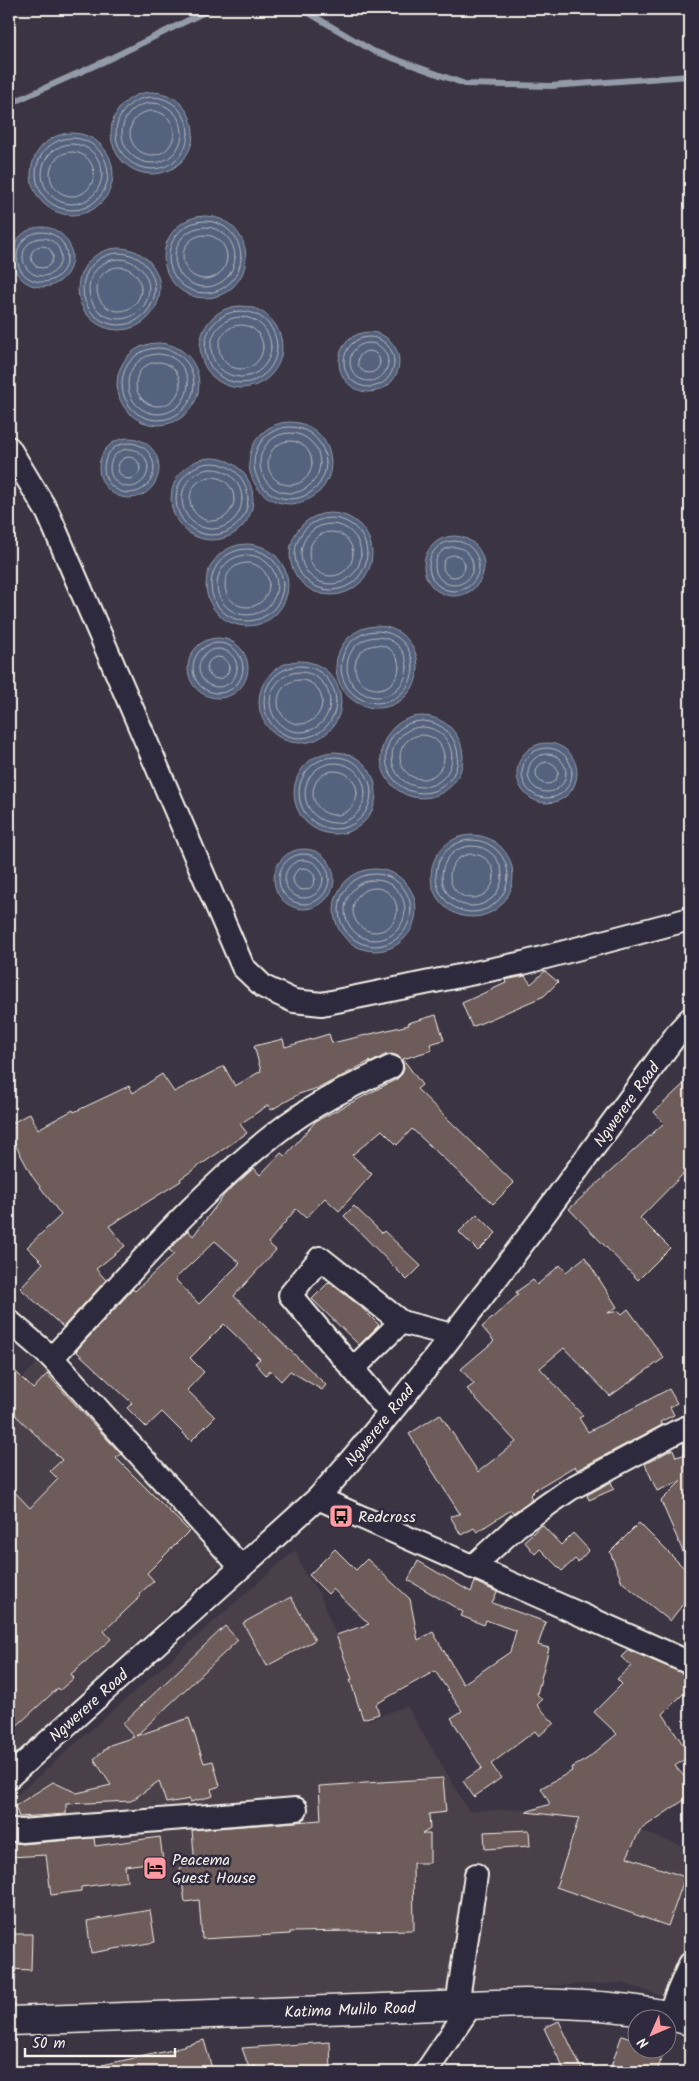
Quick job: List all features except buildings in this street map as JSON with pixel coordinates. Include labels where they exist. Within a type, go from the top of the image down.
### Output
[{"type":"main road","name":"Katima Mulilo Road","points":[[9,2021],[525,2003],[589,2004],[679,2018]]},
{"type":"street","points":[[9,448],[48,513],[243,966],[264,987],[294,1001],[322,1004],[523,963],[690,919]]},
{"type":"street","name":"Ngwerere Road","points":[[9,1777],[318,1498],[390,1413],[524,1243],[679,1031],[690,1019]]},
{"type":"street","points":[[52,1358],[208,1189],[276,1132],[345,1089],[391,1068]]},
{"type":"street","points":[[390,1413],[290,1295],[320,1258],[401,1322],[452,1334]]},
{"type":"street","points":[[9,1321],[52,1358],[241,1567]]},
{"type":"street","points":[[353,1369],[401,1322]]},
{"type":"street","points":[[472,1567],[517,1526],[570,1488],[690,1426]]},
{"type":"street","points":[[318,1498],[690,1663]]},
{"type":"street","points":[[9,1829],[21,1831],[296,1809]]},
{"type":"street","points":[[426,2072],[464,2006],[476,1875]]},
{"type":"street","points":[[679,2018],[690,1964]]},
{"type":"shaded area","points":[[42,1357],[225,1561],[9,1761],[9,1393]]},
{"type":"shaded area","points":[[295,1550],[304,1572],[320,1594],[368,1720],[407,1706],[469,1811],[576,1807],[690,1849],[690,2005],[622,1983],[9,2006],[9,1802]]},
{"type":"water","points":[[152,92],[168,95],[181,104],[190,117],[193,133],[190,149],[181,162],[168,171],[152,174],[136,171],[123,162],[114,149],[111,133],[114,117],[123,104],[136,95]]},
{"type":"water","points":[[72,133],[88,136],[101,145],[110,158],[113,174],[110,190],[101,203],[88,212],[72,215],[56,212],[43,203],[34,190],[31,174],[34,158],[43,145],[56,136]]},
{"type":"water","points":[[205,216],[221,219],[234,228],[243,241],[246,257],[243,273],[234,286],[221,295],[205,298],[189,295],[176,286],[167,273],[164,257],[167,241],[176,228],[189,219]]},
{"type":"water","points":[[36,227],[48,227],[59,232],[67,240],[72,251],[70,269],[59,282],[48,287],[36,287],[25,282],[17,274],[12,263],[12,251],[17,240],[25,232]]},
{"type":"water","points":[[119,248],[135,251],[148,260],[157,273],[160,289],[157,305],[148,318],[135,327],[119,330],[103,327],[90,318],[81,305],[78,289],[81,273],[90,260],[103,251]]},
{"type":"water","points":[[241,306],[257,309],[270,318],[279,331],[282,347],[279,363],[270,376],[257,385],[241,388],[225,385],[212,376],[203,363],[200,347],[203,331],[212,318],[225,309]]},
{"type":"water","points":[[363,332],[375,332],[386,337],[394,345],[399,356],[397,374],[386,387],[375,392],[363,392],[352,387],[344,379],[339,368],[339,356],[344,345],[352,337]]},
{"type":"water","points":[[158,343],[174,346],[187,355],[196,368],[199,384],[196,400],[187,413],[174,422],[158,425],[142,422],[129,413],[120,400],[117,384],[120,368],[129,355],[142,346]]},
{"type":"water","points":[[290,422],[306,425],[319,434],[328,447],[331,463],[328,479],[319,492],[306,501],[290,504],[274,501],[261,492],[252,479],[249,463],[252,447],[261,434],[274,425]]},
{"type":"water","points":[[123,438],[135,438],[146,443],[154,451],[159,462],[157,480],[146,493],[135,498],[123,498],[112,493],[104,485],[99,474],[99,462],[104,451],[112,443]]},
{"type":"water","points":[[212,458],[228,461],[241,470],[250,483],[253,499],[250,515],[241,528],[228,537],[212,540],[196,537],[183,528],[174,515],[171,499],[174,483],[183,470],[196,461]]},
{"type":"water","points":[[331,513],[347,516],[360,525],[369,538],[372,554],[369,570],[360,583],[347,592],[331,595],[315,592],[302,583],[293,570],[290,554],[293,538],[302,525],[315,516]]},
{"type":"water","points":[[448,536],[460,536],[471,541],[479,549],[484,560],[482,578],[471,591],[460,596],[448,596],[437,591],[429,583],[424,572],[424,560],[429,549],[437,541]]},
{"type":"water","points":[[247,544],[263,547],[276,556],[285,569],[288,585],[285,601],[276,614],[263,623],[247,626],[231,623],[218,614],[209,601],[206,585],[209,569],[218,556],[231,547]]},
{"type":"water","points":[[377,626],[393,629],[406,638],[415,651],[418,667],[415,683],[406,696],[393,705],[377,708],[361,705],[348,696],[339,683],[336,667],[339,651],[348,638],[361,629]]},
{"type":"water","points":[[212,638],[224,638],[235,643],[243,651],[248,662],[246,680],[235,693],[224,698],[212,698],[201,693],[193,685],[188,674],[188,662],[193,651],[201,643]]},
{"type":"water","points":[[300,661],[316,664],[329,673],[338,686],[341,702],[338,718],[329,731],[316,740],[300,743],[284,740],[271,731],[262,718],[259,702],[262,686],[271,673],[284,664]]},
{"type":"water","points":[[422,716],[438,719],[451,728],[460,741],[463,757],[460,773],[451,786],[438,795],[422,798],[406,795],[393,786],[384,773],[381,757],[384,741],[393,728],[406,719]]},
{"type":"water","points":[[541,743],[553,743],[564,748],[572,756],[577,767],[575,785],[564,798],[553,803],[541,803],[530,798],[522,790],[517,779],[517,767],[522,756],[530,748]]},
{"type":"water","points":[[335,752],[351,755],[364,764],[373,777],[376,793],[373,809],[364,822],[351,831],[335,834],[319,831],[306,822],[297,809],[294,793],[297,777],[306,764],[319,755]]},
{"type":"water","points":[[472,835],[488,838],[501,847],[510,860],[513,876],[510,892],[501,905],[488,914],[472,917],[456,914],[443,905],[434,892],[431,876],[434,860],[443,847],[456,838]]},
{"type":"water","points":[[298,849],[310,849],[321,854],[329,862],[334,873],[332,891],[321,904],[310,909],[298,909],[287,904],[279,896],[274,885],[274,873],[279,862],[287,854]]},
{"type":"water","points":[[375,869],[391,872],[404,881],[413,894],[416,910],[413,926],[404,939],[391,948],[375,951],[359,948],[346,939],[337,926],[334,910],[337,894],[346,881],[359,872]]},
{"type":"waterway","points":[[9,104],[105,61],[211,9]]},
{"type":"waterway","points":[[302,9],[373,51],[465,84],[551,86],[690,76]]},
{"type":"place","name":"Redcross","points":[[341,1516]]},
{"type":"place","name":"Peacema Guest House","points":[[155,1868]]}]
